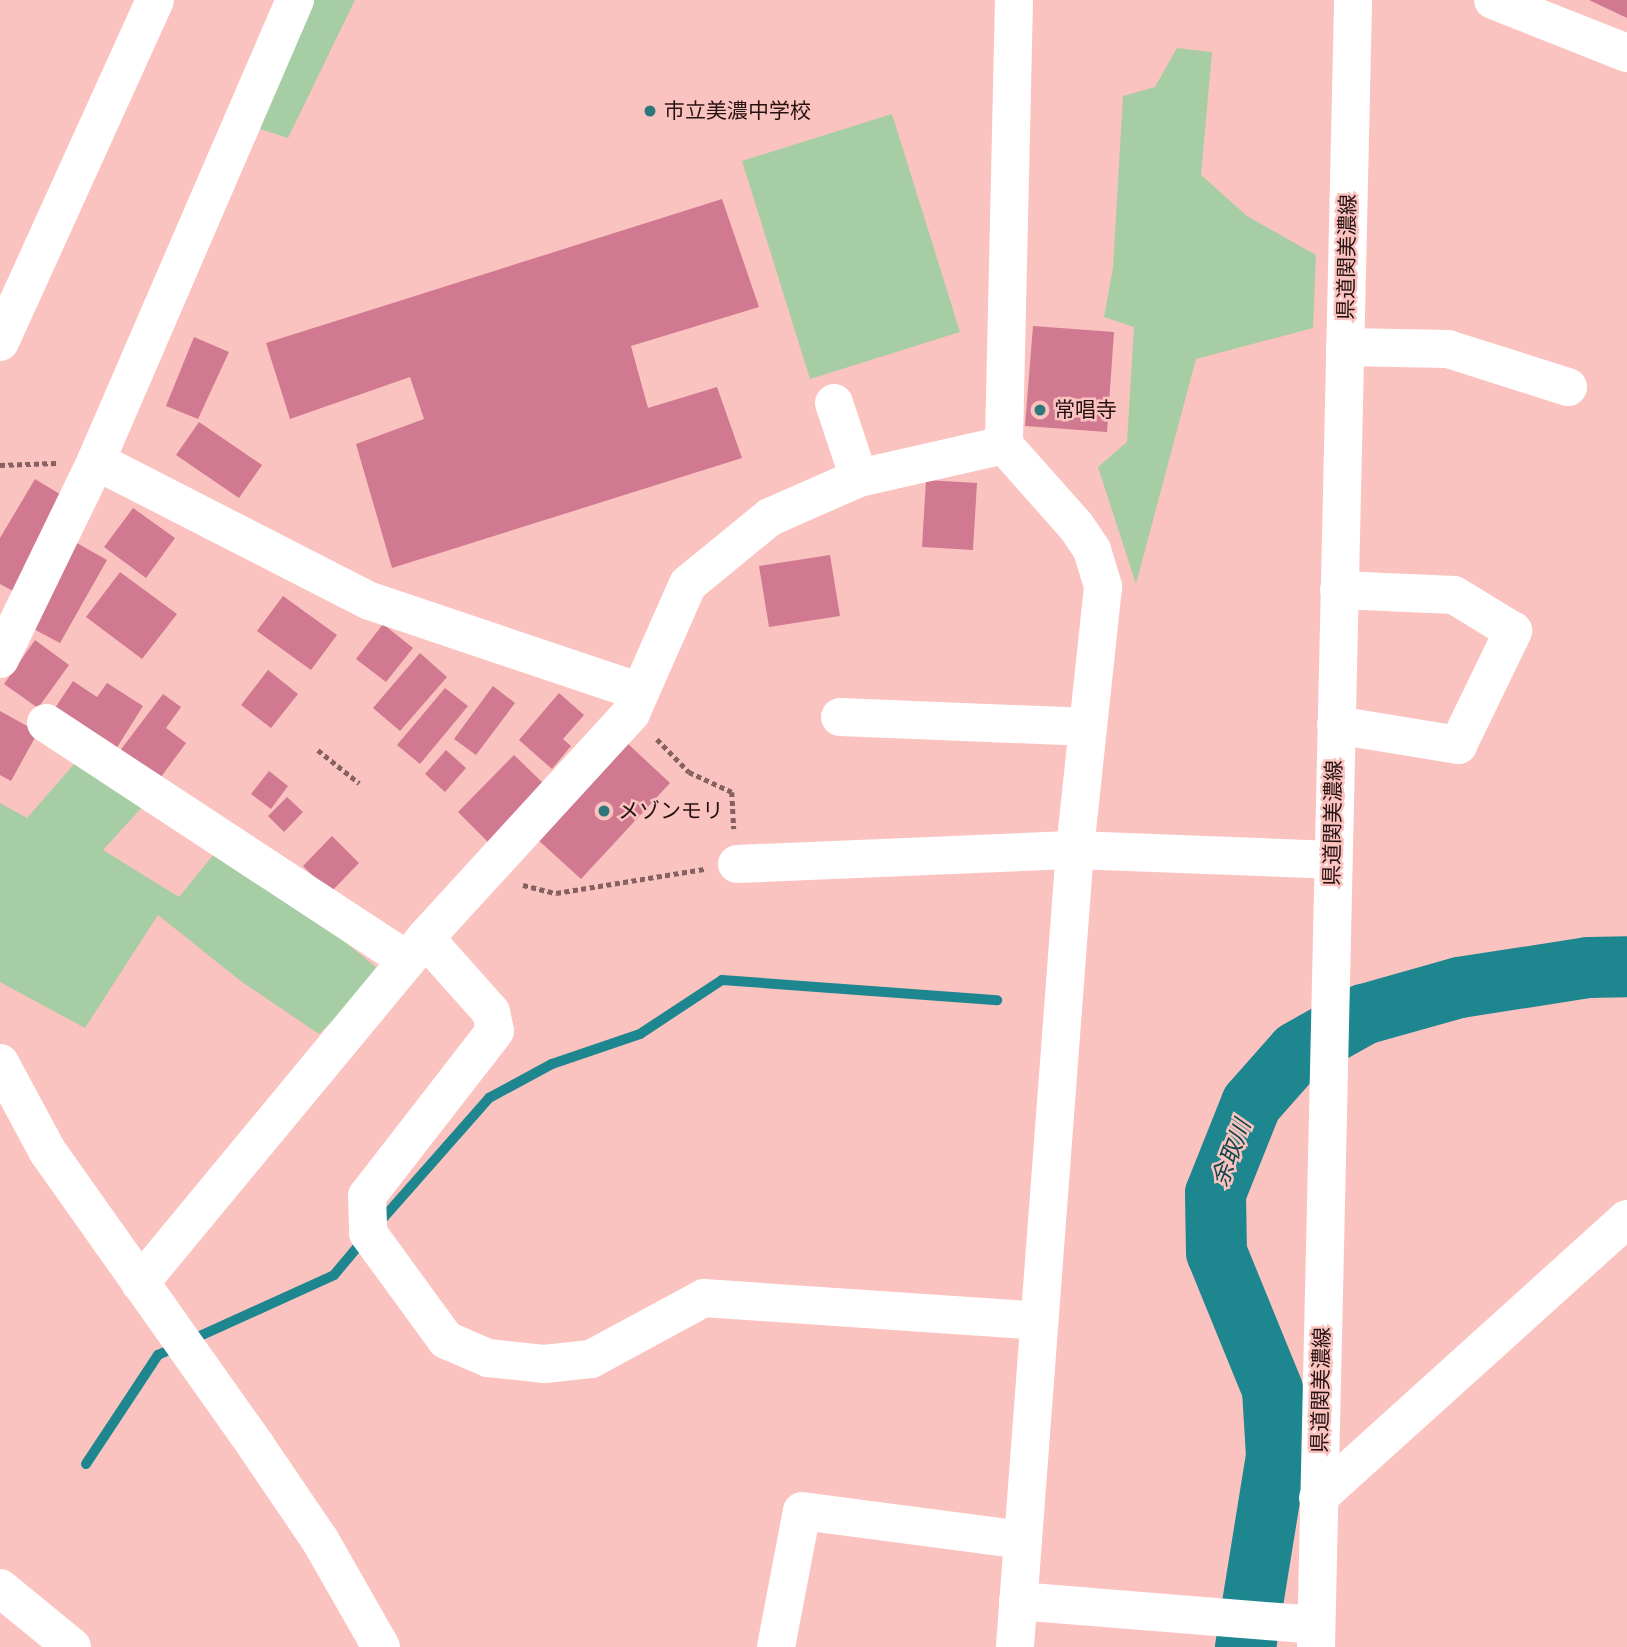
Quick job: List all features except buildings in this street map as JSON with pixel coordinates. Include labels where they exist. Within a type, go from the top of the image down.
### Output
[{"type":"street","points":[[0,342],[155,0]]},
{"type":"street","points":[[0,659],[96,461],[295,0]]},
{"type":"street","points":[[1014,0],[1004,445],[1092,550],[1103,587],[1075,850],[1015,1647]]},
{"type":"street","name":"県道関美濃線","points":[[1315,1632],[1353,0]]},
{"type":"street","points":[[1493,0],[1627,53]]},
{"type":"street","points":[[1345,347],[1448,349],[1568,387]]},
{"type":"street","points":[[834,403],[859,478]]},
{"type":"street","points":[[140,1283],[627,695],[688,584],[769,517],[859,478],[1004,445]]},
{"type":"street","points":[[96,461],[370,601],[627,695]]},
{"type":"street","points":[[1336,726],[1458,745],[1513,631],[1454,595],[1339,590]]},
{"type":"street","points":[[840,716],[1088,727]]},
{"type":"street","points":[[46,723],[416,949],[491,1012],[495,1031],[367,1196],[376,1243],[446,1340],[488,1358],[544,1364],[591,1359],[704,1298],[1038,1321]]},
{"type":"street","points":[[737,864],[1075,850],[1332,860]]},
{"type":"street","points":[[0,1063],[48,1152],[320,1540],[381,1647]]},
{"type":"street","points":[[1318,1498],[1627,1219]]},
{"type":"street","points":[[776,1647],[802,1511],[1023,1540]]},
{"type":"street","points":[[0,1588],[54,1642]]},
{"type":"street","points":[[1018,1601],[1238,1619],[1315,1632]]},
{"type":"path","points":[[0,465],[96,461]]},
{"type":"path","points":[[511,882],[556,893],[737,864],[732,792],[689,772],[627,695]]},
{"type":"path","points":[[318,750],[359,783]]},
{"type":"green space","points":[[310,0],[355,0],[288,138],[250,126]]},
{"type":"green space","points":[[1177,48],[1212,52],[1201,175],[1247,216],[1316,255],[1313,328],[1196,359],[1136,584],[1098,467],[1127,442],[1134,327],[1104,317],[1113,268],[1123,96],[1155,87]]},
{"type":"green space","points":[[892,114],[960,332],[810,379],[742,161]]},
{"type":"green space","points":[[76,762],[146,803],[103,850],[179,897],[223,843],[382,972],[319,1034],[242,982],[158,915],[85,1028],[0,982],[0,803],[27,818]]},
{"type":"waterway","name":"余取川","points":[[1245,1647],[1276,1455],[1272,1389],[1216,1252],[1215,1193],[1251,1103],[1297,1051],[1363,1014],[1459,987],[1588,967],[1627,966]]},
{"type":"waterway","points":[[378,1224],[489,1098],[552,1064],[640,1034],[722,980],[997,1000]]},
{"type":"waterway","points":[[86,1464],[158,1355],[334,1275],[365,1238]]},
{"type":"place","name":"市立美濃中学校","points":[[650,111]]},
{"type":"place","name":"常唱寺","points":[[1040,410]]},
{"type":"place","name":"メゾンモリ","points":[[604,811]]}]
